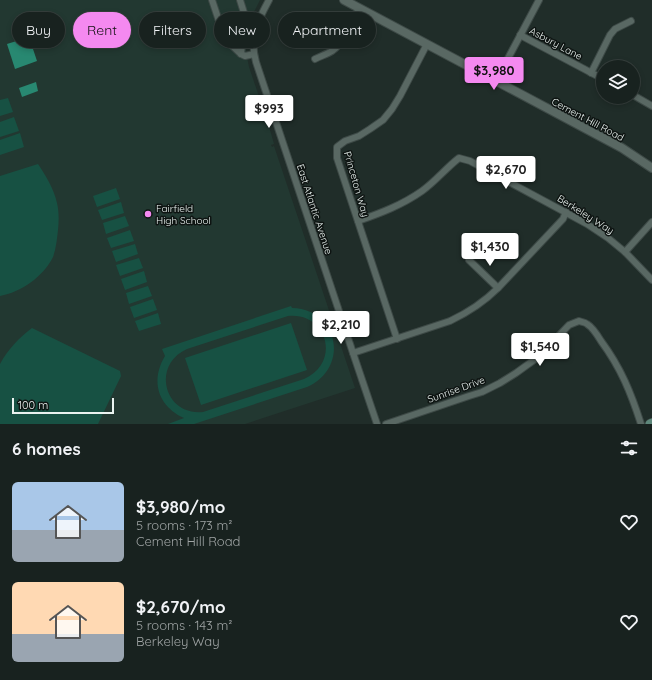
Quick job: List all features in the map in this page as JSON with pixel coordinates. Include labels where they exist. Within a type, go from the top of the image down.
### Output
[{"type":"street","points":[[212,0],[225,39],[228,43],[234,46],[241,54],[245,56],[254,54]]},
{"type":"street","points":[[240,0],[245,16],[241,54]]},
{"type":"street","name":"East Atlantic Avenue","points":[[269,0],[254,32],[254,54],[377,424]]},
{"type":"street","name":"Cement Hill Road","points":[[344,0],[622,148],[652,168]]},
{"type":"street","points":[[496,81],[539,0]]},
{"type":"street","points":[[315,59],[331,51],[338,45],[344,38],[359,8]]},
{"type":"street","points":[[591,73],[610,35],[615,29],[631,21]]},
{"type":"street","name":"Asbury Lane","points":[[520,35],[596,76]]},
{"type":"street","name":"Princeton Way","points":[[397,339],[337,158],[337,147],[345,141],[359,136],[383,120],[400,96],[427,44]]},
{"type":"street","points":[[640,99],[652,106]]},
{"type":"street","name":"Berkeley Way","points":[[358,221],[390,210],[407,201],[437,179],[459,158],[470,161],[587,224],[625,252],[652,280]]},
{"type":"street","points":[[353,353],[450,321],[464,314],[482,302],[498,288],[563,219],[566,212]]},
{"type":"street","points":[[625,252],[652,222]]},
{"type":"street","points":[[469,260],[498,288]]},
{"type":"street","name":"Sunrise Drive","points":[[386,424],[482,392],[500,383],[534,360],[548,348],[569,325],[579,321],[587,324],[602,342],[616,363],[625,379],[641,424]]},
{"type":"shaded area","name":"Fairfield High School","points":[[0,0],[260,0],[254,12],[214,12],[214,48],[246,48],[249,67],[274,144],[271,145],[272,147],[274,146],[355,388],[245,424],[0,424]]},
{"type":"shaded area","points":[[12,42],[12,48],[33,48],[37,61],[15,69],[7,44]]},
{"type":"shaded area","points":[[36,82],[38,91],[22,97],[19,88]]},
{"type":"shaded area","points":[[8,98],[13,112],[0,116],[0,100]]},
{"type":"shaded area","points":[[14,117],[19,131],[0,137],[0,122]]},
{"type":"shaded area","points":[[20,133],[24,147],[0,155],[0,140]]},
{"type":"shaded area","points":[[38,164],[52,188],[58,206],[59,216],[54,254],[49,264],[31,282],[16,291],[0,296],[0,176]]},
{"type":"shaded area","points":[[116,188],[120,199],[97,207],[93,196]]},
{"type":"shaded area","points":[[121,202],[124,213],[102,220],[98,210]]},
{"type":"shaded area","points":[[125,216],[129,226],[106,234],[103,223]]},
{"type":"shaded area","points":[[130,230],[134,241],[111,248],[107,238]]},
{"type":"shaded area","points":[[135,244],[138,254],[116,262],[112,251]]},
{"type":"shaded area","points":[[139,258],[143,268],[120,276],[116,265]]},
{"type":"shaded area","points":[[144,271],[147,282],[125,290],[121,279]]},
{"type":"shaded area","points":[[148,286],[152,296],[129,304],[126,293]]},
{"type":"shaded area","points":[[153,299],[157,310],[134,318],[130,307]]},
{"type":"shaded area","points":[[291,306],[292,308],[308,311],[320,318],[329,328],[333,341],[334,354],[329,367],[321,378],[307,387],[194,424],[168,424],[184,418],[168,407],[159,392],[158,375],[160,365],[165,356],[162,349]],"holes":[[[288,316],[302,317],[313,322],[320,330],[325,340],[326,351],[323,362],[316,372],[304,379],[203,412],[190,411],[179,406],[171,398],[167,388],[166,377],[169,366],[176,356],[187,349]]]},
{"type":"shaded area","points":[[158,313],[161,324],[139,331],[135,321]]},
{"type":"shaded area","points":[[291,323],[307,370],[201,405],[185,358]]},
{"type":"shaded area","points":[[32,328],[120,371],[121,376],[98,424],[0,424],[0,364],[14,344]]},
{"type":"place","name":"Fairfield High School","points":[[148,214]]}]
